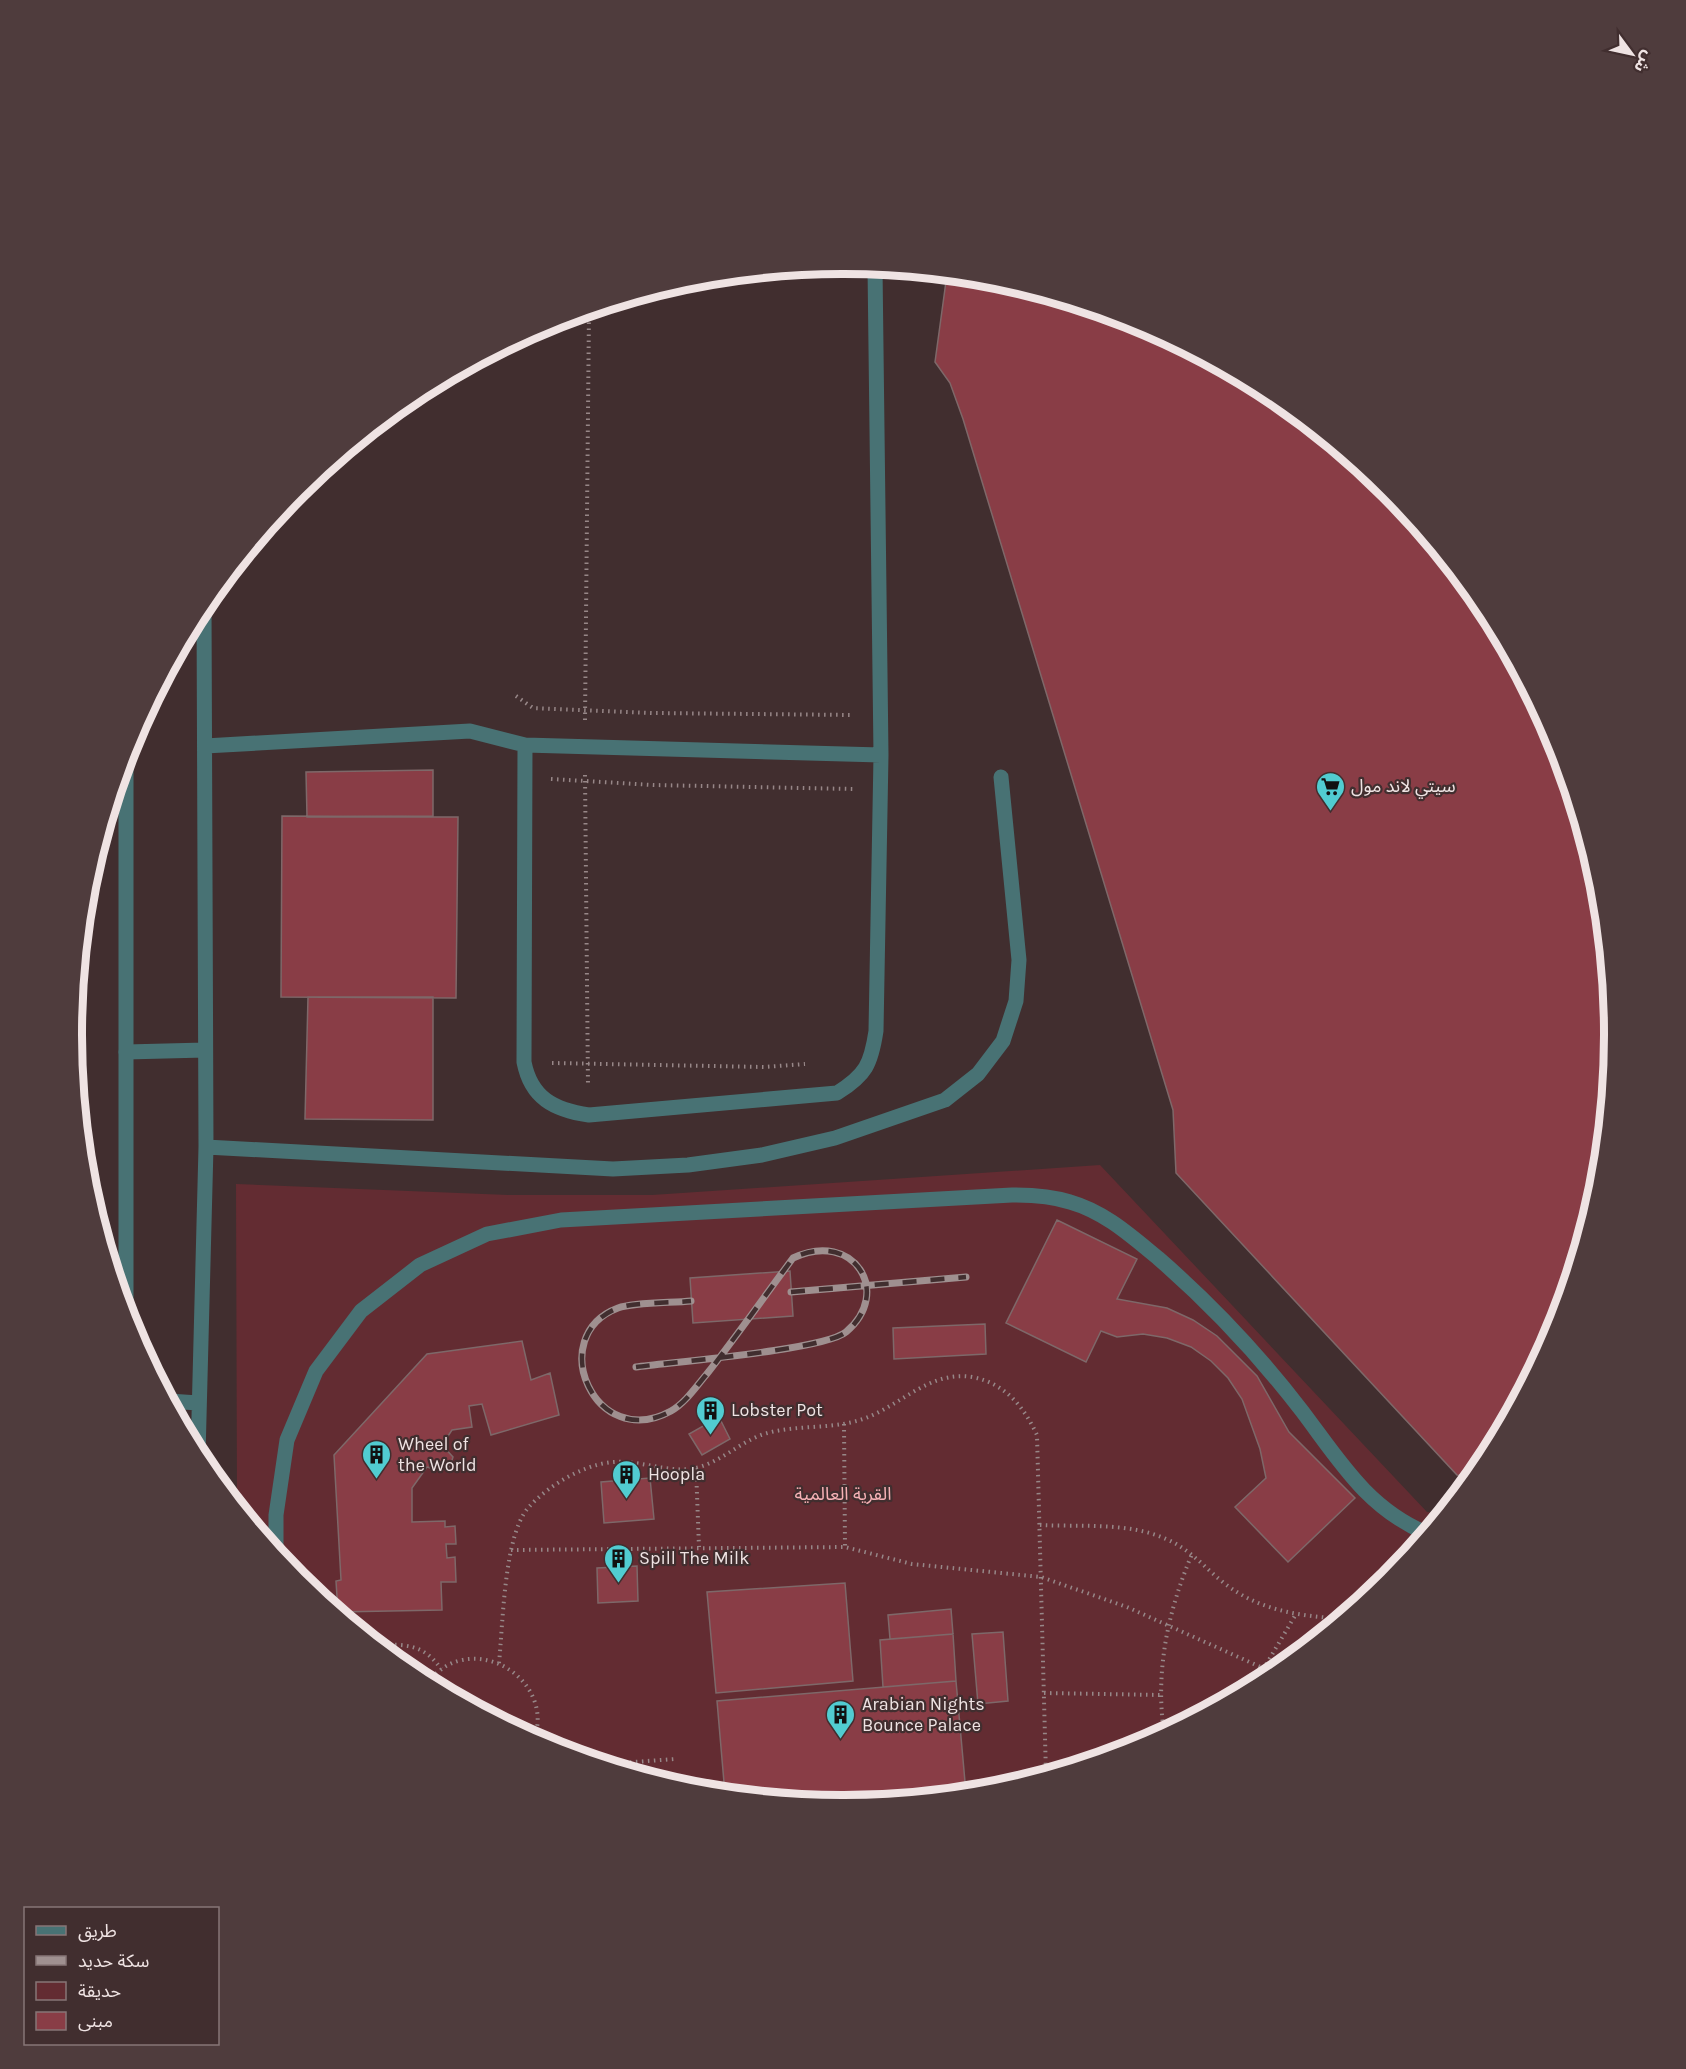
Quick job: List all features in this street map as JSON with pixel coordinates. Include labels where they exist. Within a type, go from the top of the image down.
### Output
[{"type":"street","points":[[525,745],[524,1062],[527,1081],[540,1095],[569,1112],[589,1115],[837,1094],[859,1079],[872,1057],[876,1031],[881,715],[875,275]]},
{"type":"street","points":[[198,1437],[206,1147],[204,623]]},
{"type":"street","points":[[205,746],[470,731],[525,745],[881,755]]},
{"type":"street","points":[[206,1147],[613,1169],[688,1165],[762,1155],[835,1138],[945,1100],[978,1074],[1003,1041],[1016,1001],[1019,960],[1000,777]]},
{"type":"street","points":[[126,782],[126,1287]]},
{"type":"street","points":[[126,1052],[205,1050]]},
{"type":"street","points":[[276,1541],[276,1515],[287,1440],[316,1371],[361,1311],[420,1265],[487,1234],[561,1220],[1012,1194],[1041,1196],[1071,1202],[1099,1214],[1124,1229],[1179,1276],[1246,1343],[1278,1380],[1365,1493],[1384,1510],[1420,1530]]},
{"type":"street","points":[[177,1402],[198,1403]]},
{"type":"path","points":[[589,318],[584,747],[589,1115]]},
{"type":"path","points":[[516,696],[533,708],[881,715]]},
{"type":"path","points":[[525,778],[880,790]]},
{"type":"path","points":[[524,1062],[753,1067],[810,1064]]},
{"type":"path","points":[[499,1663],[511,1550],[519,1521],[527,1509],[567,1479],[584,1470],[622,1461],[681,1469],[696,1468],[711,1463],[743,1443],[763,1435],[844,1424],[877,1413],[927,1383],[972,1377],[993,1384],[1013,1397],[1028,1414],[1037,1435],[1046,1767]]},
{"type":"path","points":[[844,1424],[845,1547]]},
{"type":"path","points":[[696,1468],[699,1547]]},
{"type":"path","points":[[1040,1525],[1137,1530],[1166,1538],[1192,1554],[1239,1594],[1257,1604],[1296,1614],[1330,1618]]},
{"type":"path","points":[[511,1550],[845,1547],[912,1564],[1041,1577],[1085,1590],[1263,1669]]},
{"type":"path","points":[[1163,1724],[1162,1660],[1177,1589],[1192,1554]]},
{"type":"path","points":[[1265,1668],[1296,1614]]},
{"type":"path","points":[[389,1645],[407,1644],[417,1647],[427,1652],[441,1669]]},
{"type":"path","points":[[434,1675],[441,1669],[460,1660],[480,1658],[499,1663],[517,1674],[530,1691],[537,1711],[535,1729]]},
{"type":"path","points":[[1044,1693],[1161,1695]]},
{"type":"path","points":[[624,1762],[675,1758]]},
{"type":"green space","name":"القرية العالمية","points":[[1100,1165],[1427,1512],[1434,1512],[1381,1572],[1306,1638],[1266,1667],[1179,1717],[1087,1755],[1040,1769],[942,1788],[893,1793],[843,1795],[793,1793],[695,1780],[646,1769],[599,1755],[552,1737],[507,1717],[463,1693],[420,1667],[380,1638],[305,1572],[271,1536],[237,1493],[236,1184],[508,1195],[652,1195]]},
{"type":"building","name":"سيتي لاند مول","points":[[946,282],[1040,300],[1087,314],[1179,352],[1223,376],[1266,402],[1306,431],[1381,497],[1415,533],[1475,612],[1502,654],[1525,698],[1546,743],[1563,790],[1578,838],[1589,886],[1602,985],[1604,1034],[1602,1084],[1589,1183],[1578,1231],[1563,1279],[1546,1326],[1525,1371],[1502,1415],[1462,1475],[1457,1475],[1176,1173],[1173,1110],[963,419],[950,383],[935,362]]},
{"type":"building","points":[[433,770],[433,816],[307,817],[306,772]]},
{"type":"building","points":[[282,816],[458,817],[456,998],[281,997]]},
{"type":"building","points":[[308,997],[433,997],[433,1120],[305,1119]]},
{"type":"building","points":[[1057,1220],[1137,1259],[1117,1299],[1167,1308],[1193,1320],[1217,1336],[1257,1376],[1289,1432],[1355,1498],[1288,1562],[1235,1507],[1266,1478],[1260,1449],[1242,1399],[1228,1378],[1211,1361],[1191,1347],[1167,1338],[1143,1334],[1117,1337],[1101,1331],[1086,1362],[1006,1323]]},
{"type":"building","points":[[790,1271],[793,1316],[693,1323],[690,1278]]},
{"type":"building","points":[[985,1324],[986,1354],[894,1359],[893,1328]]},
{"type":"building","name":"Wheel of the World","points":[[522,1341],[531,1380],[550,1373],[559,1415],[491,1435],[482,1404],[469,1406],[472,1427],[452,1430],[442,1445],[453,1457],[450,1467],[440,1471],[427,1467],[412,1488],[412,1522],[445,1521],[445,1527],[455,1526],[456,1544],[446,1544],[447,1558],[455,1557],[456,1582],[441,1582],[442,1610],[349,1612],[337,1602],[336,1581],[341,1580],[334,1455],[427,1354]]},
{"type":"building","name":"Lobster Pot","points":[[719,1417],[730,1439],[702,1455],[689,1434]]},
{"type":"building","name":"Hoopla","points":[[650,1478],[654,1519],[604,1523],[601,1482]]},
{"type":"building","name":"Spill The Milk","points":[[637,1566],[638,1601],[598,1603],[597,1568]]},
{"type":"building","points":[[845,1583],[853,1681],[716,1693],[707,1592]]},
{"type":"building","points":[[951,1609],[953,1634],[890,1639],[888,1615]]},
{"type":"building","points":[[1003,1632],[1008,1701],[978,1704],[972,1634]]},
{"type":"building","points":[[953,1634],[956,1681],[883,1687],[880,1640]]},
{"type":"building","name":"Arabian Nights Bounce Palace","points":[[956,1681],[965,1784],[893,1793],[843,1795],[793,1793],[724,1785],[717,1701]]},
{"type":"railway","points":[[636,1367],[713,1358],[747,1354],[780,1350],[832,1338],[846,1332],[860,1316],[866,1300],[866,1284],[860,1270],[849,1258],[834,1252],[815,1251],[793,1258],[739,1332],[728,1346],[717,1361],[690,1395],[676,1408],[644,1420],[620,1417],[601,1404],[588,1386],[582,1364],[584,1342],[596,1322],[625,1306],[691,1301]]},
{"type":"railway","points":[[791,1292],[966,1277]]},
{"type":"place","name":"سيتي لاند مول","points":[[1330,812]]},
{"type":"place","name":"Lobster Pot","points":[[710,1436]]},
{"type":"place","name":"Wheel of the World","points":[[377,1480]]},
{"type":"place","name":"Hoopla","points":[[627,1500]]},
{"type":"place","name":"Spill The Milk","points":[[618,1584]]},
{"type":"place","name":"Arabian Nights Bounce Palace","points":[[841,1740]]}]
